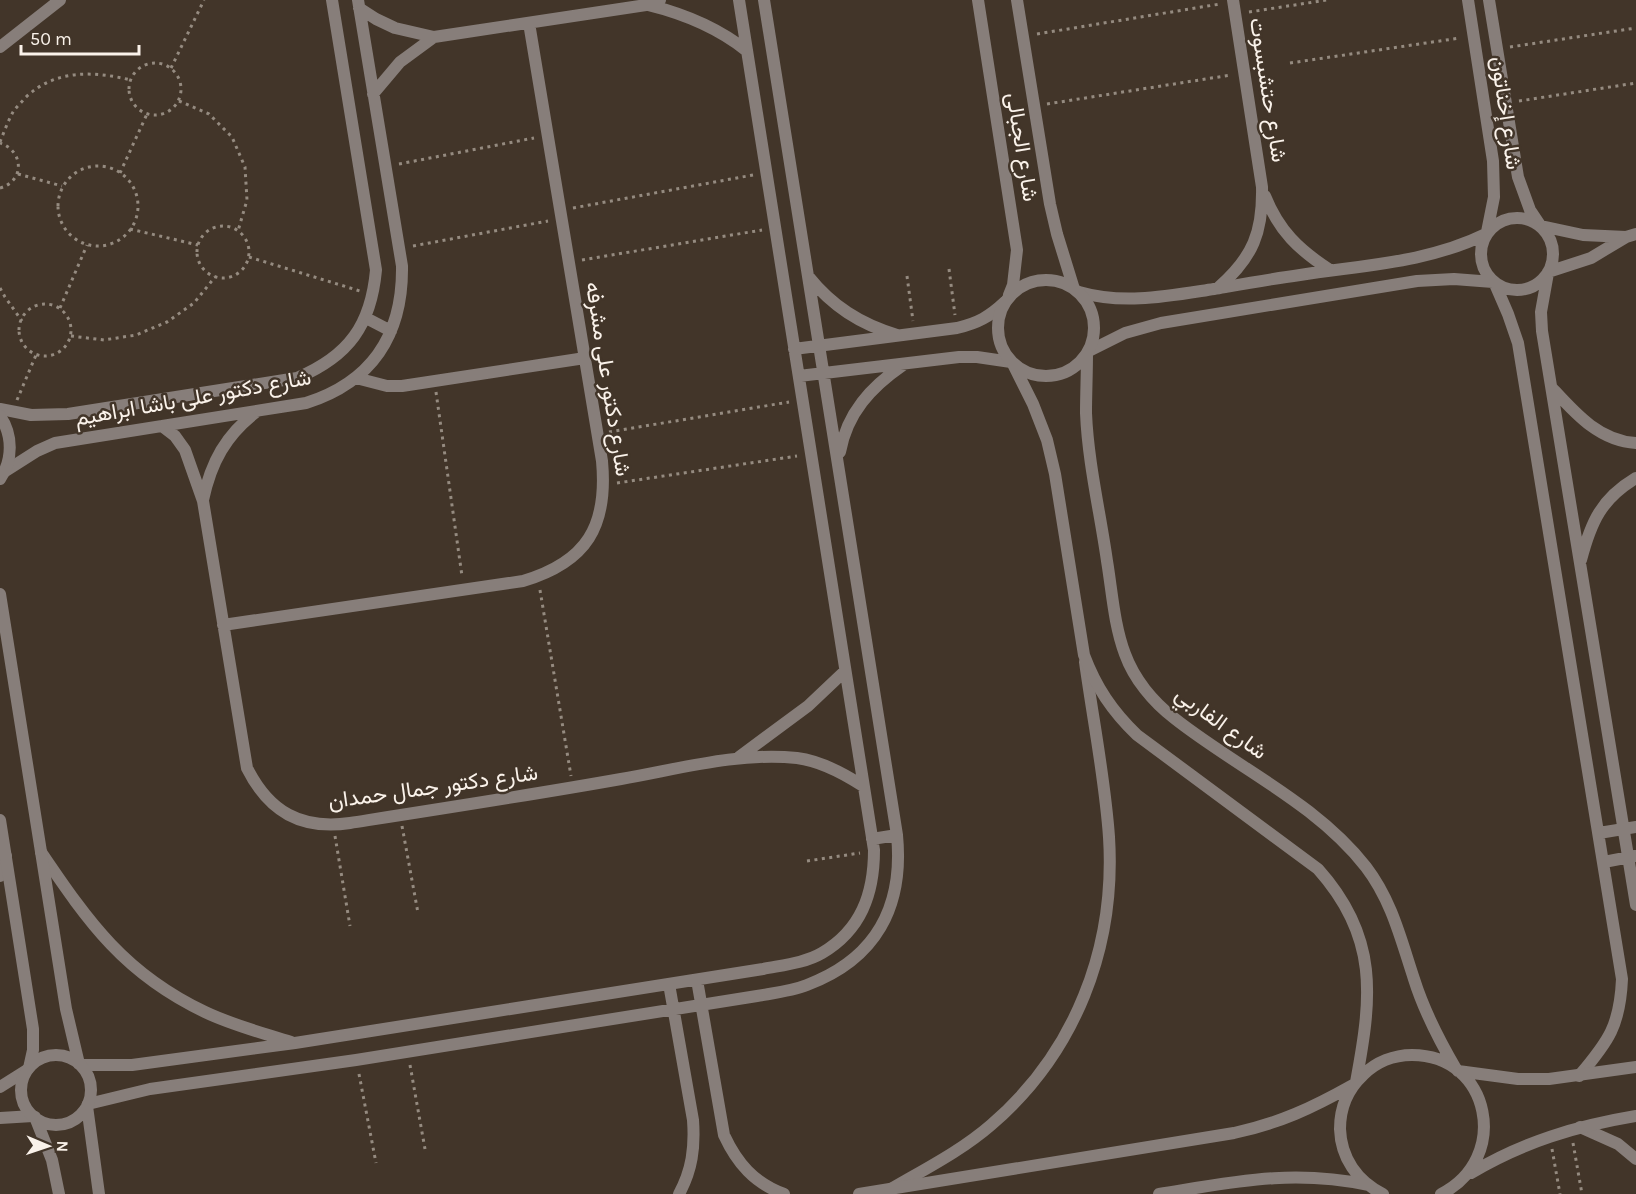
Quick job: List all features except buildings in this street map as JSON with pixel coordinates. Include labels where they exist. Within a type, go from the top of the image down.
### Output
[{"type":"street","points":[[0,47],[60,0]]},
{"type":"street","name":"شارع دكتور على باشا ابراهيم","points":[[6,411],[50,416],[68,414],[297,378],[319,369],[338,355],[354,338],[366,318],[374,295],[376,270],[332,0]]},
{"type":"street","points":[[358,4],[394,28],[434,38],[646,5],[660,0]]},
{"type":"street","points":[[0,1087],[38,1060],[48,1056],[59,1055],[80,1064],[132,1065],[295,1043],[796,963],[821,953],[843,938],[858,919],[868,898],[874,874],[873,844],[739,0]]},
{"type":"street","points":[[0,1118],[34,1117],[45,1123],[57,1125],[79,1116],[87,1105],[150,1089],[408,1052],[674,1010],[804,986],[827,977],[848,964],[875,935],[891,907],[897,884],[899,859],[897,835],[764,0]]},
{"type":"street","name":"شارع الجبالى","points":[[978,0],[1017,250],[1013,285],[1006,301]]},
{"type":"street","name":"شارع الجبالى","points":[[1017,0],[1050,204],[1057,234],[1077,290]]},
{"type":"street","name":"شارع إخناتون","points":[[1468,0],[1494,179],[1494,197],[1486,233]]},
{"type":"street","name":"شارع إخناتون","points":[[1489,0],[1518,177],[1530,210],[1540,226]]},
{"type":"street","name":"شارع دكتور على باشا ابراهيم","points":[[2,478],[37,450],[55,443],[306,403],[324,397],[356,378],[376,357],[391,331],[399,310],[402,288],[399,249],[358,4]]},
{"type":"street","points":[[646,5],[672,11],[705,23],[747,51]]},
{"type":"street","name":"شارع حتشبسوت","points":[[1218,288],[1235,273],[1249,254],[1258,233],[1262,210],[1262,187],[1234,6]]},
{"type":"street","name":"شارع دكتور على مشرفه","points":[[223,625],[508,584],[537,576],[568,560],[581,548],[599,519],[604,485],[598,434],[529,23]]},
{"type":"street","points":[[373,94],[400,62],[434,38]]},
{"type":"street","name":"شارع حتشبسوت","points":[[1262,187],[1272,213],[1287,236],[1307,255],[1330,270]]},
{"type":"street","points":[[794,349],[915,335],[973,324],[990,316],[1016,290],[1039,280],[1057,281],[1100,298],[1138,299],[1432,255],[1469,243],[1486,233],[1494,225],[1522,217],[1540,226],[1583,235],[1631,236]]},
{"type":"street","points":[[1540,226],[1552,243],[1552,263],[1541,312],[1542,331],[1580,564],[1630,828],[1636,905]]},
{"type":"street","points":[[1486,233],[1481,244],[1482,265],[1486,275],[1494,283],[1518,343],[1621,967],[1621,1004],[1614,1028],[1603,1049],[1580,1076]]},
{"type":"street","points":[[1088,352],[1125,333],[1161,323],[1417,281],[1454,279],[1494,283],[1514,291],[1524,290],[1533,287],[1548,273],[1591,258],[1631,236]]},
{"type":"street","points":[[808,276],[822,293],[858,321],[901,336]]},
{"type":"street","points":[[799,376],[959,357],[977,357],[1012,363],[1032,374],[1053,376],[1066,372],[1078,365],[1088,352],[1095,326],[1087,302],[1077,290]]},
{"type":"street","points":[[891,1189],[958,1149],[990,1125],[1020,1097],[1046,1066],[1067,1032],[1085,995],[1098,957],[1107,917],[1109,859],[1104,796],[1055,474],[1047,440],[1034,404],[999,340],[1000,314],[1006,301]]},
{"type":"street","points":[[366,318],[391,331]]},
{"type":"street","name":"شارع الفاربي","points":[[1088,352],[1086,414],[1118,628],[1125,655],[1137,679],[1154,700],[1174,718],[1296,802],[1347,844],[1368,869],[1385,896],[1398,927],[1421,1001],[1431,1024],[1457,1070],[1471,1085],[1480,1102],[1485,1121],[1484,1140],[1478,1159],[1466,1176]]},
{"type":"street","points":[[356,378],[387,386],[402,386],[585,358]]},
{"type":"street","points":[[838,462],[843,438],[852,415],[866,395],[905,363]]},
{"type":"street","points":[[1551,387],[1590,427],[1609,437],[1636,443]]},
{"type":"street","name":"شارع دكتور جمال حمدان","points":[[203,501],[207,479],[221,449],[242,424],[259,410]]},
{"type":"street","points":[[0,416],[8,432],[10,445],[9,459],[2,478]]},
{"type":"street","name":"شارع دكتور جمال حمدان","points":[[162,426],[175,436],[185,450],[203,501],[247,768],[255,784],[267,798],[280,810],[296,819],[314,824],[334,825],[573,788],[738,758],[800,759],[822,764],[863,786]]},
{"type":"street","points":[[1580,564],[1589,529],[1600,510],[1616,493],[1636,478]]},
{"type":"street","points":[[0,594],[66,1009],[80,1064],[90,1083],[87,1105],[99,1194]]},
{"type":"street","points":[[1084,655],[1092,677],[1104,699],[1131,729],[1318,869],[1335,889],[1349,911],[1365,962],[1367,988],[1366,1019],[1355,1084]]},
{"type":"street","name":"شارع دكتور جمال حمدان","points":[[738,758],[808,706],[845,671]]},
{"type":"street","points":[[0,820],[33,1029],[33,1050],[21,1089],[22,1099],[45,1140],[59,1194]]},
{"type":"street","points":[[1599,833],[1630,828]]},
{"type":"street","points":[[873,844],[897,835]]},
{"type":"street","points":[[41,852],[80,909],[106,941],[136,970],[170,994],[207,1013],[295,1043]]},
{"type":"street","points":[[0,876],[6,856]]},
{"type":"street","points":[[1604,862],[1632,857]]},
{"type":"street","points":[[697,980],[724,1135],[733,1154],[746,1171],[762,1184],[784,1194]]},
{"type":"street","points":[[669,984],[695,1141],[692,1162],[679,1194]]},
{"type":"street","points":[[1375,1191],[1350,1164],[1346,1156],[1341,1138],[1340,1120],[1345,1102],[1355,1084],[1369,1069],[1385,1060],[1403,1055],[1422,1055],[1440,1060],[1457,1070],[1518,1079],[1580,1076],[1636,1067]]},
{"type":"street","points":[[859,1194],[1266,1126],[1294,1116],[1355,1084]]},
{"type":"street","points":[[1441,1194],[1466,1176],[1507,1153],[1549,1136],[1575,1128],[1636,1116]]},
{"type":"street","points":[[1575,1128],[1618,1144],[1636,1160]]},
{"type":"street","points":[[1463,1194],[1466,1176]]},
{"type":"street","points":[[1159,1194],[1269,1177],[1319,1178],[1375,1191]]},
{"type":"path","points":[[171,68],[204,0]]},
{"type":"path","points":[[1023,36],[1234,6],[1327,0]]},
{"type":"path","points":[[1497,49],[1636,28]]},
{"type":"path","points":[[1290,63],[1473,36]]},
{"type":"path","points":[[152,63],[171,68],[180,80],[179,100],[166,113],[147,114],[132,100],[129,87],[131,80],[139,69],[152,63]]},
{"type":"path","points":[[0,188],[9,185],[18,174],[19,160],[12,148],[0,143],[14,110],[32,92],[54,80],[78,73],[103,74],[131,80]]},
{"type":"path","points":[[1034,106],[1244,73]]},
{"type":"path","points":[[1506,103],[1636,83]]},
{"type":"path","points":[[179,100],[209,114],[232,137],[245,167],[247,200],[238,231]]},
{"type":"path","points":[[120,172],[147,114]]},
{"type":"path","points":[[385,167],[548,136]]},
{"type":"path","points":[[88,166],[105,166],[120,172],[132,186],[138,203],[135,221],[130,229],[116,242],[106,245],[87,244],[72,236],[61,222],[58,204],[63,186],[73,174],[88,166]]},
{"type":"path","points":[[399,249],[766,173]]},
{"type":"path","points":[[18,174],[63,186]]},
{"type":"path","points":[[218,227],[238,231],[247,242],[249,257],[246,264],[236,275],[229,278],[215,277],[204,270],[198,258],[198,245],[205,233],[218,227]]},
{"type":"path","points":[[569,262],[775,228]]},
{"type":"path","points":[[130,229],[198,245]]},
{"type":"path","points":[[60,308],[87,244]]},
{"type":"path","points":[[249,257],[374,295]]},
{"type":"path","points":[[949,269],[957,328]]},
{"type":"path","points":[[907,276],[915,335]]},
{"type":"path","points":[[71,336],[104,340],[136,335],[167,322],[194,303],[215,277]]},
{"type":"path","points":[[0,288],[22,321]]},
{"type":"path","points":[[37,305],[53,305],[60,308],[70,320],[71,336],[68,343],[51,356],[36,355],[23,345],[20,337],[19,329],[24,315],[37,305]]},
{"type":"path","points":[[6,411],[36,355]]},
{"type":"path","points":[[434,382],[464,590]]},
{"type":"path","points":[[598,434],[802,399]]},
{"type":"path","points":[[604,485],[811,453]]},
{"type":"path","points":[[537,576],[573,788]]},
{"type":"path","points":[[400,815],[418,913]]},
{"type":"path","points":[[334,825],[350,926]]},
{"type":"path","points":[[807,861],[873,844]]},
{"type":"path","points":[[408,1052],[425,1149]]},
{"type":"path","points":[[356,1060],[376,1163]]},
{"type":"path","points":[[1575,1128],[1582,1194]]},
{"type":"path","points":[[1549,1136],[1560,1194]]}]
